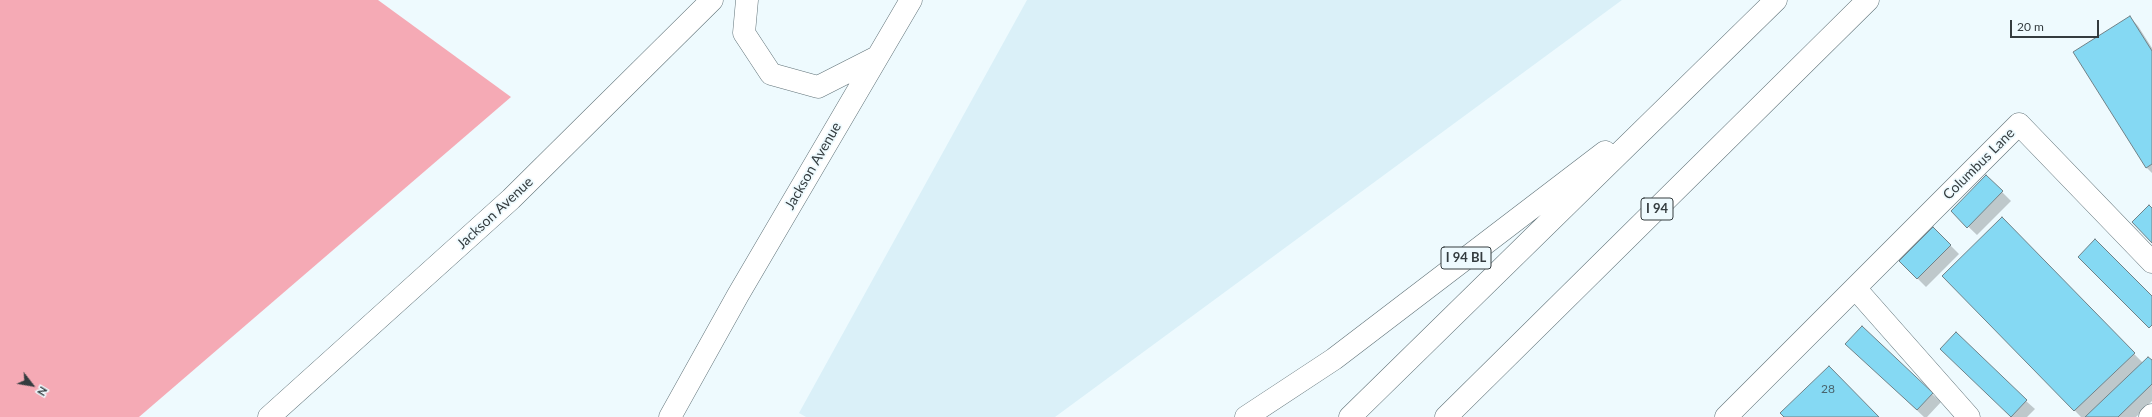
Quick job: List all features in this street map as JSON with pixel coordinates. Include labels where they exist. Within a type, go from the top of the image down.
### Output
[{"type":"main road","name":"Jackson Avenue","points":[[270,417],[511,199],[712,0]]},
{"type":"main road","points":[[747,0],[744,33],[771,74],[818,87],[877,57]]},
{"type":"main road","name":"Jackson Avenue","points":[[670,417],[738,295],[911,0]]},
{"type":"main road","points":[[1350,417],[1682,94],[1776,0]]},
{"type":"main road","name":"I 94","points":[[1446,417],[1868,0]]},
{"type":"main road","name":"I 94 BL","points":[[1246,417],[1334,359],[1682,94]]},
{"type":"main road","name":"Columbus Lane","points":[[1726,417],[2019,124],[2152,262]]},
{"type":"main road","points":[[1855,288],[1969,417]]},
{"type":"shaded area","points":[[0,0],[378,0],[511,97],[139,417],[0,417]]},
{"type":"shaded area","points":[[1027,0],[1622,0],[1055,417],[806,417],[799,413]]},
{"type":"building","points":[[2130,16],[2152,51],[2152,164],[2146,168],[2073,52]]},
{"type":"building","points":[[1986,175],[2003,191],[1967,228],[1951,211]]},
{"type":"building","points":[[2149,205],[2152,208],[2152,243],[2132,222]]},
{"type":"building","points":[[2002,217],[2135,353],[2074,411],[1942,276]]},
{"type":"building","points":[[1933,227],[1951,245],[1917,279],[1899,261]]},
{"type":"building","points":[[2095,239],[2152,296],[2152,325],[2149,328],[2078,257]]},
{"type":"building","points":[[1862,326],[1933,393],[1917,410],[1845,344]]},
{"type":"building","points":[[1956,332],[2027,400],[2011,417],[1940,349]]},
{"type":"building","points":[[2148,357],[2152,360],[2152,384],[2118,417],[2085,417]]},
{"type":"building","points":[[1829,366],[1879,417],[1784,417],[1780,413]]}]
